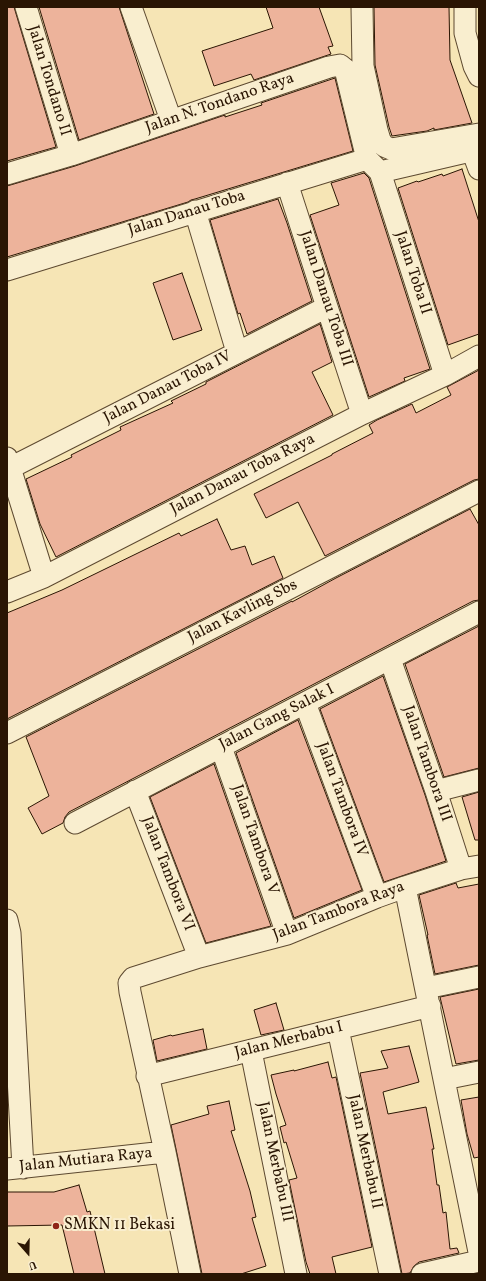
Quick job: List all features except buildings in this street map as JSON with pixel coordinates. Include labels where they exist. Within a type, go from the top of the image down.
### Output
[{"type":"street","name":"Jalan Tondano II","points":[[26,7],[71,155]]},
{"type":"street","points":[[131,7],[171,120]]},
{"type":"street","points":[[362,7],[363,66],[380,140],[384,146],[391,149],[477,151]]},
{"type":"street","points":[[465,7],[465,33],[474,66],[479,76]]},
{"type":"street","name":"Jalan N. Tondano Raya","points":[[7,174],[71,155],[329,67],[340,65],[345,69],[373,165]]},
{"type":"street","name":"Jalan Danau Toba","points":[[7,270],[287,183],[373,165],[477,151]]},
{"type":"street","name":"Jalan Toba II","points":[[373,165],[445,375]]},
{"type":"street","name":"Jalan Danau Toba III","points":[[287,183],[362,414]]},
{"type":"street","points":[[195,211],[237,352]]},
{"type":"street","name":"Jalan Danau Toba IV","points":[[8,463],[327,307]]},
{"type":"street","name":"Jalan Danau Toba Raya","points":[[7,592],[44,576],[362,414],[445,375],[479,356]]},
{"type":"street","points":[[8,463],[44,576]]},
{"type":"street","name":"Jalan Kavling Sbs","points":[[7,733],[479,491]]},
{"type":"street","name":"Jalan Gang Salak I","points":[[75,823],[479,612]]},
{"type":"street","name":"Jalan Tambora III","points":[[390,659],[436,791],[470,868]]},
{"type":"street","name":"Jalan Tambora IV","points":[[305,703],[377,897]]},
{"type":"street","name":"Jalan Tambora V","points":[[221,747],[287,934]]},
{"type":"street","points":[[436,791],[479,780]]},
{"type":"street","name":"Jalan Tambora VI","points":[[135,792],[199,957]]},
{"type":"street","name":"Jalan Tambora Raya","points":[[190,1274],[165,1152],[147,1076],[129,983],[133,978],[199,957],[287,934],[377,897],[405,887],[470,868]]},
{"type":"street","points":[[405,887],[479,1252]]},
{"type":"street","points":[[8,929],[15,1169]]},
{"type":"street","name":"Jalan Merbabu I","points":[[147,1076],[338,1029],[479,977]]},
{"type":"street","name":"Jalan Merbabu II","points":[[338,1029],[390,1274]]},
{"type":"street","name":"Jalan Merbabu III","points":[[251,1051],[296,1274]]},
{"type":"street","points":[[444,1079],[479,1072]]},
{"type":"street","name":"Jalan Mutiara Raya","points":[[15,1169],[165,1152]]},
{"type":"street","points":[[422,1274],[479,1261]]},
{"type":"place","name":"SMKN 11 Bekasi","points":[[56,1226]]}]
